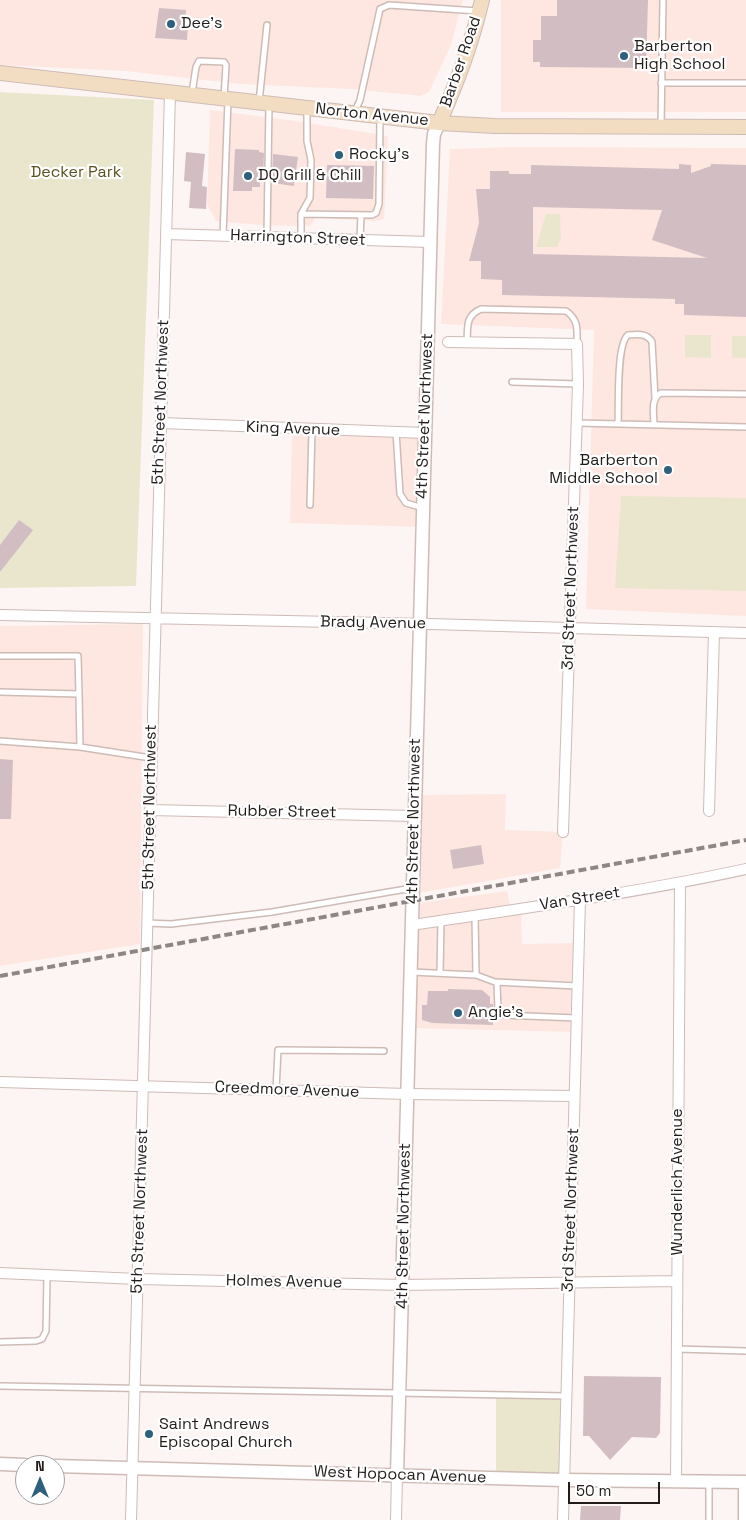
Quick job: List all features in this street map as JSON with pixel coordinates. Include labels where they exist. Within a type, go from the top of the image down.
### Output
[{"type":"main road","name":"Barber Road","points":[[439,123],[476,28],[480,6]]},
{"type":"main road","name":"Norton Avenue","points":[[0,73],[439,123],[495,126],[746,127]]},
{"type":"street","name":"5th Street Northwest","points":[[131,1520],[170,93]]},
{"type":"street","name":"4th Street Northwest","points":[[396,1520],[432,144],[439,123]]},
{"type":"street","name":"Harrington Street","points":[[166,234],[430,242]]},
{"type":"street","points":[[448,342],[577,344]]},
{"type":"street","name":"3rd Street Northwest","points":[[563,832],[577,423],[577,344]]},
{"type":"street","name":"King Avenue","points":[[161,423],[425,433]]},
{"type":"street","name":"Brady Avenue","points":[[0,615],[419,623],[746,633]]},
{"type":"street","points":[[709,811],[714,632]]},
{"type":"street","name":"Rubber Street","points":[[150,810],[414,816]]},
{"type":"street","name":"Van Street","points":[[412,925],[580,900],[680,883],[746,869]]},
{"type":"street","name":"Wunderlich Avenue","points":[[676,1481],[680,883]]},
{"type":"street","name":"3rd Street Northwest","points":[[563,1520],[580,900]]},
{"type":"street","name":"Creedmore Avenue","points":[[0,1082],[407,1094],[574,1096]]},
{"type":"street","name":"Holmes Avenue","points":[[0,1273],[402,1284],[677,1281]]},
{"type":"street","points":[[0,1464],[15,1465]]},
{"type":"street","name":"West Hopocan Avenue","points":[[65,1466],[564,1480],[746,1482]]},
{"type":"street","points":[[745,1520],[746,1482]]},
{"type":"lane","points":[[661,127],[663,0]]},
{"type":"lane","points":[[354,114],[360,100],[380,9],[389,5],[480,6]]},
{"type":"lane","points":[[266,25],[264,103],[267,237]]},
{"type":"lane","points":[[192,96],[196,67],[199,62],[224,62],[226,65],[224,236]]},
{"type":"lane","points":[[662,83],[746,83]]},
{"type":"lane","points":[[300,238],[301,214],[310,198],[311,160],[307,141],[307,108]]},
{"type":"lane","points":[[301,214],[372,216],[376,213],[379,204],[380,116]]},
{"type":"lane","points":[[360,240],[361,215]]},
{"type":"lane","points":[[467,342],[469,318],[473,312],[480,309],[566,312],[573,316],[577,324],[577,344]]},
{"type":"lane","points":[[618,424],[620,354],[623,341],[628,335],[643,335],[650,338],[652,342],[655,398],[654,425]]},
{"type":"lane","points":[[512,382],[578,384]]},
{"type":"lane","points":[[655,398],[657,395],[666,392],[746,394]]},
{"type":"lane","points":[[577,423],[746,427]]},
{"type":"lane","points":[[310,505],[312,430]]},
{"type":"lane","points":[[396,432],[400,494],[406,503],[423,507]]},
{"type":"lane","points":[[0,656],[78,656],[80,747]]},
{"type":"lane","points":[[0,692],[79,694]]},
{"type":"lane","points":[[0,742],[80,747],[151,758]]},
{"type":"lane","points":[[147,922],[171,924],[272,912],[413,888]]},
{"type":"lane","points":[[475,915],[476,975]]},
{"type":"lane","points":[[440,973],[441,920]]},
{"type":"lane","points":[[410,972],[476,975],[498,982],[578,986]]},
{"type":"lane","points":[[498,982],[498,1010],[502,1015],[577,1018]]},
{"type":"lane","points":[[276,1090],[278,1050],[384,1051]]},
{"type":"lane","points":[[0,1342],[36,1341],[42,1339],[46,1332],[47,1275]]},
{"type":"lane","points":[[676,1349],[746,1350]]},
{"type":"lane","points":[[0,1386],[134,1390],[566,1396]]},
{"type":"lane","points":[[709,1520],[710,1482]]},
{"type":"shaded area","points":[[0,0],[463,0],[451,45],[429,92],[420,96],[352,89],[240,84],[125,71],[0,65]]},
{"type":"shaded area","name":"Barberton High School","points":[[501,0],[746,0],[746,112],[501,112]]},
{"type":"shaded area","points":[[210,110],[296,121],[388,136],[384,219],[375,221],[315,218],[311,226],[261,225],[216,221],[207,204]]},
{"type":"shaded area","name":"Barberton Middle School","points":[[515,147],[746,148],[746,616],[586,609],[594,330],[441,324],[450,149]]},
{"type":"shaded area","points":[[292,429],[425,433],[422,527],[290,523]]},
{"type":"shaded area","points":[[143,624],[140,944],[0,966],[0,626]]},
{"type":"shaded area","points":[[506,794],[505,830],[563,832],[560,868],[413,894],[415,795]]},
{"type":"shaded area","points":[[507,891],[511,909],[521,908],[522,944],[579,943],[576,1032],[409,1028],[412,904]]},
{"type":"green space","name":"Decker Park","points":[[0,92],[154,100],[136,586],[0,588]]},
{"type":"green space","points":[[546,214],[560,214],[561,237],[557,247],[536,247]]},
{"type":"green space","points":[[685,335],[711,335],[711,358],[685,357]]},
{"type":"green space","points":[[732,336],[746,336],[746,358],[732,358]]},
{"type":"green space","points":[[621,496],[746,498],[746,591],[615,588]]},
{"type":"green space","points":[[496,1395],[566,1396],[563,1480],[496,1475]]},
{"type":"building","points":[[557,0],[648,0],[646,68],[540,67],[540,62],[533,62],[533,40],[541,40],[541,16],[557,16]]},
{"type":"building","name":"Dee's","points":[[159,8],[186,10],[185,24],[188,24],[187,40],[155,38]]},
{"type":"building","name":"DQ Grill & Chill","points":[[235,149],[259,150],[259,152],[264,153],[263,182],[260,182],[260,187],[252,187],[252,191],[233,191]]},
{"type":"building","points":[[186,152],[205,154],[202,186],[207,187],[206,209],[189,208],[191,182],[184,181]]},
{"type":"building","points":[[273,154],[298,157],[294,186],[272,183]]},
{"type":"building","points":[[679,164],[691,165],[691,173],[711,166],[711,164],[746,165],[746,317],[684,315],[684,304],[675,304],[675,299],[502,295],[502,280],[481,279],[481,261],[469,261],[479,223],[476,189],[490,189],[490,171],[509,171],[509,174],[531,174],[531,165],[679,169]],"holes":[[[533,207],[662,210],[652,240],[707,258],[533,254]]]},
{"type":"building","points":[[327,165],[374,166],[373,199],[326,198]]},
{"type":"building","points":[[19,520],[33,530],[0,572],[0,545]]},
{"type":"building","points":[[0,759],[13,760],[11,819],[0,819]]},
{"type":"building","points":[[481,845],[484,864],[453,869],[450,850]]},
{"type":"building","name":"Angie's","points":[[448,989],[482,990],[490,997],[490,1004],[493,1004],[493,1025],[432,1023],[422,1020],[422,1005],[427,1005],[428,991],[448,991]]},
{"type":"building","points":[[584,1376],[661,1377],[660,1433],[656,1438],[632,1437],[610,1460],[589,1436],[583,1436]]},
{"type":"building","points":[[581,1506],[621,1506],[620,1520],[580,1520]]},
{"type":"railway","points":[[0,976],[746,840]]},
{"type":"place","name":"Dee's","points":[[171,24]]},
{"type":"place","name":"Barberton High School","points":[[624,56]]},
{"type":"place","name":"Rocky's","points":[[339,155]]},
{"type":"place","name":"DQ Grill & Chill","points":[[248,176]]},
{"type":"place","name":"Barberton Middle School","points":[[668,470]]},
{"type":"place","name":"Angie's","points":[[458,1013]]},
{"type":"place","name":"Saint Andrews Episcopal Church","points":[[149,1434]]}]
